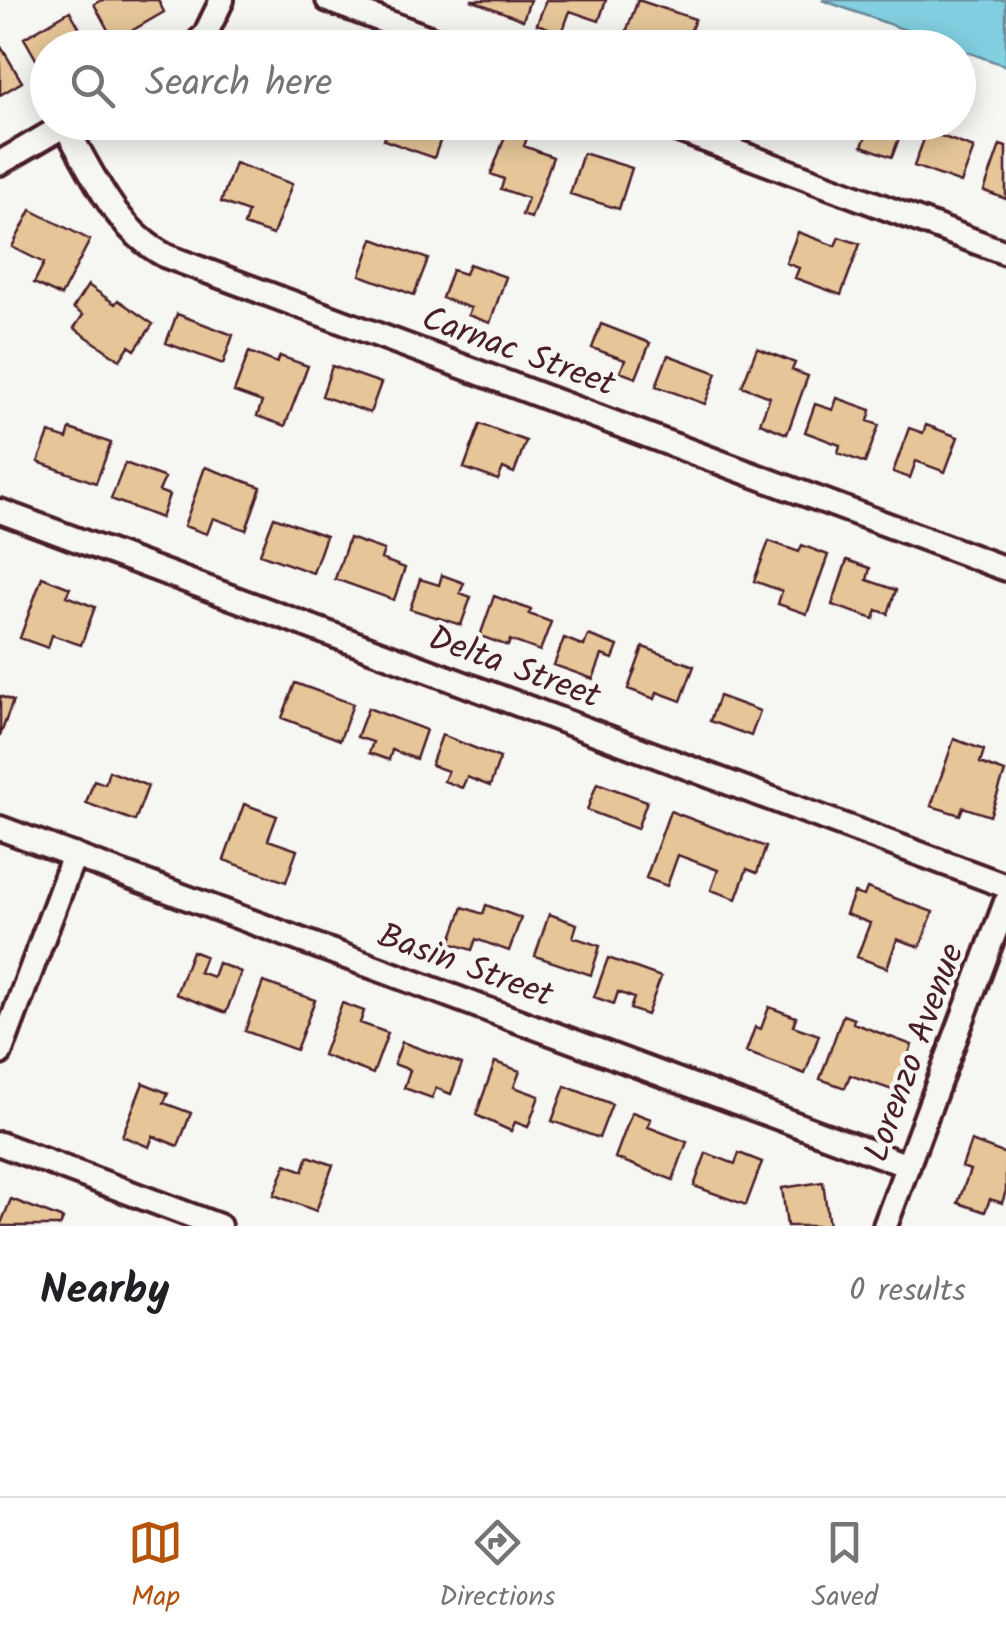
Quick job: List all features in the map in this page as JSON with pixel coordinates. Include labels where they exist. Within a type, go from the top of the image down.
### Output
[{"type":"street","points":[[207,30],[222,0]]},
{"type":"street","points":[[328,0],[408,30]]},
{"type":"street","points":[[0,163],[40,140]]},
{"type":"street","name":"Carnac Street","points":[[76,140],[119,220],[143,244],[166,256],[1006,570]]},
{"type":"street","points":[[705,140],[1006,253]]},
{"type":"street","name":"Delta Street","points":[[0,511],[1006,886]]},
{"type":"street","name":"Basin Street","points":[[0,828],[908,1166]]},
{"type":"street","points":[[0,1053],[74,855]]},
{"type":"street","name":"Lorenzo Avenue","points":[[885,1226],[1006,902]]},
{"type":"street","points":[[0,1144],[219,1226]]},
{"type":"water","points":[[822,0],[1006,0],[1006,66],[976,55],[976,30],[906,30]]},
{"type":"building","points":[[102,0],[158,0],[164,12],[133,30],[108,30],[94,4]]},
{"type":"building","points":[[471,0],[530,0],[523,20]]},
{"type":"building","points":[[546,0],[606,0],[599,21],[570,11],[563,30],[537,24]]},
{"type":"building","points":[[638,0],[695,19],[691,30],[627,30]]},
{"type":"building","points":[[70,11],[81,30],[38,30]]},
{"type":"building","points":[[0,50],[22,82],[0,95]]},
{"type":"building","points":[[384,140],[440,140],[434,158]]},
{"type":"building","points":[[504,140],[526,140],[524,146],[553,157],[531,218],[522,215],[528,198],[501,189],[504,179],[491,174]]},
{"type":"building","points":[[864,140],[898,140],[892,157],[862,146]]},
{"type":"building","points":[[924,140],[952,140],[974,148],[961,183],[914,166]]},
{"type":"building","points":[[1000,145],[1006,147],[1006,199],[984,191]]},
{"type":"building","points":[[583,153],[632,168],[619,209],[570,194]]},
{"type":"building","points":[[235,163],[292,184],[273,235],[244,225],[248,212],[221,202]]},
{"type":"building","points":[[31,210],[90,240],[61,296],[34,283],[44,263],[12,247]]},
{"type":"building","points":[[798,232],[835,246],[839,237],[860,244],[841,295],[795,278],[799,268],[786,263]]},
{"type":"building","points":[[373,239],[428,259],[414,295],[360,275]]},
{"type":"building","points":[[469,264],[506,277],[490,323],[468,315],[471,308],[442,298],[452,270],[465,274]]},
{"type":"building","points":[[88,285],[153,324],[135,350],[129,346],[120,360],[74,328],[83,315],[73,308]]},
{"type":"building","points":[[177,314],[233,335],[223,364],[166,343]]},
{"type":"building","points":[[601,324],[650,343],[636,378],[620,372],[625,360],[592,348]]},
{"type":"building","points":[[757,348],[795,363],[792,370],[808,376],[787,434],[760,423],[770,397],[742,386]]},
{"type":"building","points":[[249,352],[277,363],[280,356],[308,366],[285,426],[257,416],[262,402],[234,392]]},
{"type":"building","points":[[668,355],[717,373],[705,404],[656,386]]},
{"type":"building","points":[[332,366],[381,383],[370,413],[322,396]]},
{"type":"building","points":[[837,398],[871,410],[868,421],[879,425],[865,463],[838,453],[840,445],[805,432],[815,404],[833,410]]},
{"type":"building","points":[[480,424],[526,441],[514,473],[503,468],[498,480],[464,468]]},
{"type":"building","points":[[926,425],[958,437],[945,472],[916,461],[910,478],[893,472],[909,428],[923,433]]},
{"type":"building","points":[[70,429],[111,443],[96,483],[38,462],[49,433],[67,439]]},
{"type":"building","points":[[125,463],[165,478],[159,491],[169,495],[161,518],[111,499]]},
{"type":"building","points":[[205,467],[261,487],[246,530],[213,518],[207,534],[184,526]]},
{"type":"building","points":[[274,517],[326,536],[313,573],[260,554]]},
{"type":"building","points":[[349,538],[384,550],[381,559],[405,568],[394,600],[335,579]]},
{"type":"building","points":[[769,541],[799,552],[802,545],[828,555],[807,614],[778,604],[782,591],[754,581]]},
{"type":"building","points":[[847,560],[870,568],[867,580],[896,590],[888,614],[877,610],[874,619],[832,605]]},
{"type":"building","points":[[442,575],[464,583],[460,593],[471,597],[461,625],[410,609],[420,579],[439,585]]},
{"type":"building","points":[[42,577],[70,588],[66,596],[95,607],[81,645],[52,635],[48,648],[20,638]]},
{"type":"building","points":[[494,596],[551,622],[540,651],[510,640],[508,646],[480,636]]},
{"type":"building","points":[[588,635],[618,646],[613,659],[602,655],[593,679],[554,665],[564,638],[584,646]]},
{"type":"building","points":[[643,647],[694,666],[681,701],[657,692],[655,699],[628,689]]},
{"type":"building","points":[[295,683],[353,704],[340,740],[282,718]]},
{"type":"building","points":[[0,696],[13,701],[0,736]]},
{"type":"building","points":[[719,696],[760,711],[751,736],[710,721]]},
{"type":"building","points":[[368,708],[426,730],[416,759],[392,750],[389,760],[369,753],[373,742],[357,737]]},
{"type":"building","points":[[442,735],[500,758],[490,786],[467,777],[462,788],[444,781],[448,771],[431,765]]},
{"type":"building","points":[[954,739],[984,750],[980,763],[1005,772],[990,816],[963,807],[960,815],[931,806]]},
{"type":"building","points":[[109,771],[148,786],[135,821],[86,803],[94,780],[105,784]]},
{"type":"building","points":[[597,783],[647,801],[637,829],[587,810]]},
{"type":"building","points":[[244,804],[277,816],[268,840],[297,850],[286,882],[224,860]]},
{"type":"building","points":[[670,811],[766,847],[757,873],[747,869],[736,899],[711,890],[718,870],[678,855],[667,886],[646,878]]},
{"type":"building","points":[[867,888],[933,912],[920,947],[897,939],[887,968],[857,957],[870,923],[846,914],[854,893],[864,896]]},
{"type":"building","points":[[486,905],[521,918],[509,951],[476,939],[472,950],[450,943],[463,907],[483,914]]},
{"type":"building","points":[[549,914],[577,924],[573,937],[600,946],[591,975],[535,956]]},
{"type":"building","points":[[192,951],[205,956],[199,972],[213,977],[218,963],[241,972],[226,1013],[176,994]]},
{"type":"building","points":[[608,958],[661,977],[647,1015],[630,1009],[634,998],[618,992],[614,1004],[594,997]]},
{"type":"building","points":[[263,982],[315,1000],[296,1050],[245,1031]]},
{"type":"building","points":[[342,1003],[364,1011],[360,1023],[388,1033],[373,1074],[323,1055]]},
{"type":"building","points":[[769,1007],[796,1017],[793,1026],[819,1035],[805,1074],[746,1052],[755,1027],[761,1029]]},
{"type":"building","points":[[843,1015],[854,1019],[853,1023],[912,1045],[895,1091],[850,1075],[845,1088],[820,1079]]},
{"type":"building","points":[[402,1042],[462,1064],[451,1094],[436,1088],[432,1098],[404,1088],[410,1070],[394,1064]]},
{"type":"building","points":[[495,1062],[520,1071],[514,1087],[539,1096],[528,1127],[515,1122],[511,1131],[476,1115]]},
{"type":"building","points":[[143,1083],[168,1093],[164,1103],[191,1113],[178,1146],[153,1136],[149,1147],[122,1136]]},
{"type":"building","points":[[565,1086],[612,1104],[599,1138],[552,1121]]},
{"type":"building","points":[[632,1112],[651,1119],[648,1127],[687,1142],[673,1180],[615,1158]]},
{"type":"building","points":[[971,1141],[1006,1154],[1006,1191],[1002,1203],[990,1199],[985,1212],[958,1203],[970,1170],[962,1167]]},
{"type":"building","points":[[706,1153],[735,1164],[739,1153],[762,1162],[746,1205],[694,1186]]},
{"type":"building","points":[[308,1156],[333,1165],[316,1211],[274,1195],[286,1164],[303,1171]]},
{"type":"building","points":[[823,1182],[829,1226],[787,1226],[782,1188]]},
{"type":"building","points":[[11,1199],[63,1219],[60,1226],[0,1226]]}]
